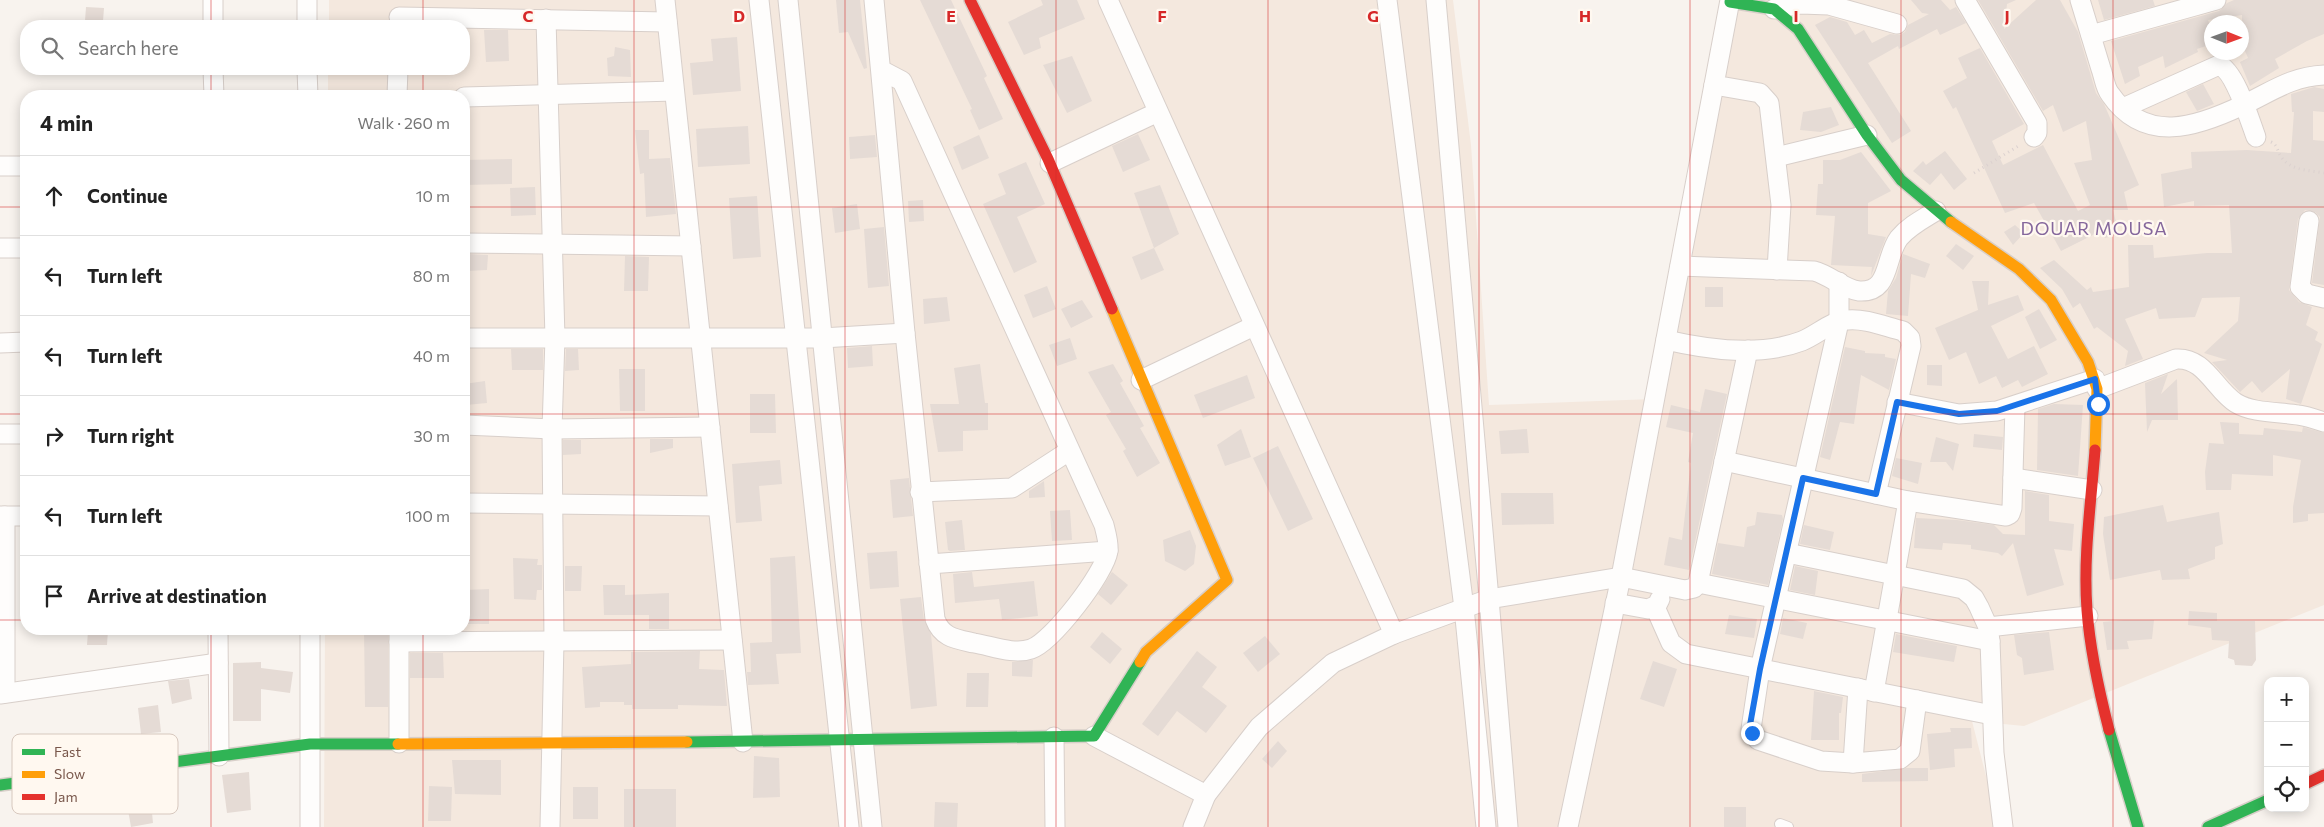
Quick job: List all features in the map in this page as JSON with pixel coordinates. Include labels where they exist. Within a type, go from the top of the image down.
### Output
[{"type":"street","points":[[213,0],[213,20]]},
{"type":"street","points":[[307,0],[307,20]]},
{"type":"street","points":[[665,0],[743,742]]},
{"type":"street","points":[[759,0],[849,827]]},
{"type":"street","points":[[788,0],[872,827]]},
{"type":"street","points":[[874,0],[920,492],[935,619],[941,631],[952,638],[1024,651],[1040,645],[1055,631],[1100,573],[1108,551],[1104,525],[902,81],[881,70]]},
{"type":"street","points":[[970,0],[1050,163],[1227,580],[1146,652],[1094,736]]},
{"type":"street","points":[[1108,0],[1394,634]]},
{"type":"street","points":[[1388,0],[1464,608],[1486,827]]},
{"type":"street","points":[[1436,0],[1508,827]]},
{"type":"street","points":[[1965,0],[2038,124],[2037,133],[2034,137]]},
{"type":"street","points":[[2080,0],[2109,93],[2123,108],[2145,124],[2159,128],[2182,127],[2210,119],[2289,81],[2324,75]]},
{"type":"street","points":[[2090,35],[2216,0]]},
{"type":"street","points":[[1568,827],[1615,604],[1730,1],[1774,9],[1800,4],[1829,5],[1897,24]]},
{"type":"street","points":[[1774,9],[1798,29],[1867,135],[1901,180],[1936,211],[2020,269],[2051,300],[2082,350],[2096,384],[2086,579],[2088,616],[2098,686],[2138,827]]},
{"type":"street","points":[[399,14],[667,22]]},
{"type":"street","points":[[546,19],[554,338],[552,428],[554,641],[550,827]]},
{"type":"street","points":[[2123,108],[2219,65],[2227,70],[2244,104],[2256,137]]},
{"type":"street","points":[[213,75],[214,90]]},
{"type":"street","points":[[307,75],[308,90]]},
{"type":"street","points":[[397,90],[398,75]]},
{"type":"street","points":[[1714,85],[1755,92],[1767,99],[1770,108],[1781,205],[1777,270]]},
{"type":"street","points":[[470,97],[674,91]]},
{"type":"street","points":[[1050,163],[1158,112]]},
{"type":"street","points":[[1776,157],[1867,135]]},
{"type":"street","points":[[0,166],[20,166]]},
{"type":"street","points":[[1680,266],[1814,271],[1858,290],[1877,287],[1882,283],[1890,255],[1901,237],[1913,225],[1936,211]]},
{"type":"street","points":[[2309,221],[2300,287],[2307,294],[2324,298]]},
{"type":"street","points":[[470,242],[691,246]]},
{"type":"street","points":[[0,248],[20,248]]},
{"type":"street","points":[[1839,282],[1839,322],[1760,669],[1750,725],[1754,737],[1762,742],[1821,761],[1853,763],[1900,759],[1908,754],[1910,750],[1917,700]]},
{"type":"street","points":[[1666,340],[1707,348],[1748,350],[1785,346],[1801,342],[1839,322],[1855,319],[1903,331],[1910,338],[1911,346],[1876,494]]},
{"type":"street","points":[[1141,380],[1254,326]]},
{"type":"street","points":[[470,338],[822,338],[905,333]]},
{"type":"street","points":[[0,343],[20,342]]},
{"type":"street","points":[[1193,827],[1199,808],[1206,795],[1259,727],[1333,663],[1394,634],[1489,599],[1620,577],[1690,590],[1698,583],[1748,350]]},
{"type":"street","points":[[1897,402],[1959,414],[1997,411],[2184,358],[2194,361],[2231,399],[2243,407],[2324,420]]},
{"type":"street","points":[[1724,461],[1908,501],[2006,516],[2010,514],[2012,508],[2015,406]]},
{"type":"street","points":[[470,425],[552,428],[710,427]]},
{"type":"street","points":[[0,434],[20,434]]},
{"type":"street","points":[[920,492],[1012,488],[1069,451]]},
{"type":"street","points":[[2013,478],[2092,490]]},
{"type":"street","points":[[1853,763],[1866,690],[1887,622],[1908,501]]},
{"type":"street","points":[[470,503],[718,506]]},
{"type":"street","points":[[20,516],[2,516],[3,693],[218,663]]},
{"type":"street","points":[[929,564],[1108,551]]},
{"type":"street","points":[[1787,553],[1963,589],[1974,598],[1989,634],[1996,784],[2003,827]]},
{"type":"street","points":[[1698,583],[1887,622],[1989,634],[2088,616]]},
{"type":"street","points":[[1615,604],[1648,609],[1655,607],[1659,603],[1662,585]]},
{"type":"street","points":[[1655,607],[1671,643],[1680,651],[1760,669],[1992,715]]},
{"type":"street","points":[[218,635],[219,756]]},
{"type":"street","points":[[310,635],[310,827]]},
{"type":"street","points":[[399,743],[399,635],[554,641],[732,640]]},
{"type":"street","points":[[178,761],[310,744],[743,742],[839,741],[863,738],[1094,736],[1206,795]]},
{"type":"street","points":[[1054,737],[1055,827]]},
{"type":"street","points":[[2309,782],[2324,775]]},
{"type":"street","points":[[2208,827],[2264,802]]},
{"type":"path","points":[[1974,173],[2034,137]]},
{"type":"path","points":[[2256,137],[2259,141],[2275,144],[2283,159],[2294,168],[2324,173]]},
{"type":"shaded area","points":[[329,0],[1453,0],[1471,145],[1489,405],[1653,399],[1730,0],[2324,0],[2324,605],[2024,726],[1972,721],[1999,827],[324,827],[325,635],[470,635],[470,90],[328,90],[328,75],[470,75],[470,20],[329,20]]},
{"type":"building","points":[[836,0],[860,0],[867,68],[864,69],[848,32],[839,33]]},
{"type":"building","points":[[920,0],[951,0],[987,76],[984,78],[1003,119],[979,130],[970,110],[972,109]]},
{"type":"building","points":[[1041,0],[1077,0],[1085,19],[1039,38],[1041,48],[1024,55],[1008,22],[1043,5]]},
{"type":"building","points":[[1911,0],[1941,0],[1950,10],[1956,7],[1966,23],[1940,35],[1937,29],[1899,49],[1898,46],[1868,63],[1911,131],[1892,143],[1815,25],[1830,17],[1847,22],[1855,35],[1864,30],[1872,43],[1890,34],[1900,35],[1905,32],[1908,25],[1929,14],[1922,13]]},
{"type":"building","points":[[1978,0],[2016,0],[2007,4],[2004,29],[2036,0],[2060,0],[2078,32],[2096,93],[2104,104],[2139,185],[2124,192],[2128,210],[2113,210],[2119,234],[2105,238],[2101,231],[2061,251],[2034,203],[2005,213],[1956,107],[1953,109],[1943,91],[1967,78],[1958,58],[1980,48],[2024,124],[1992,141],[2003,165],[2043,145],[2078,211],[2090,205],[2074,163],[2092,160],[2086,121],[2063,132],[2053,105],[2043,111]]},
{"type":"building","points":[[2098,0],[2153,0],[2155,6],[2104,20]]},
{"type":"building","points":[[2234,0],[2324,0],[2324,34],[2275,59],[2279,68],[2250,86],[2240,62],[2249,60],[2249,15],[2205,15],[2219,11],[2227,3]]},
{"type":"building","points":[[86,7],[104,8],[103,20],[85,20]]},
{"type":"building","points":[[2204,15],[2204,47],[2197,49],[2198,52],[2165,68],[2163,56],[2138,67],[2140,76],[2125,84],[2111,41]]},
{"type":"building","points":[[484,30],[508,30],[509,61],[486,62]]},
{"type":"building","points":[[737,37],[741,91],[693,95],[690,63],[713,61],[711,39]]},
{"type":"building","points":[[615,47],[630,50],[631,77],[608,76],[607,58],[614,56]]},
{"type":"building","points":[[1072,56],[1092,101],[1067,113],[1043,65]]},
{"type":"building","points":[[2203,84],[2214,104],[2197,111],[2186,92]]},
{"type":"building","points":[[2314,87],[2324,89],[2324,112],[2313,111],[2313,140],[2324,141],[2324,285],[2312,283],[2320,217],[2315,212],[2305,210],[2298,219],[2289,290],[2299,302],[2312,307],[2306,325],[2318,332],[2315,340],[2322,344],[2301,404],[2286,399],[2290,369],[2262,393],[2252,381],[2240,392],[2212,362],[2227,360],[2204,353],[2238,321],[2240,297],[2202,298],[2195,317],[2159,319],[2156,308],[2125,319],[2143,359],[2125,366],[2128,351],[2097,327],[2094,329],[2080,303],[2073,308],[2062,289],[2040,268],[2054,260],[2087,290],[2091,287],[2093,292],[2129,287],[2128,245],[2153,245],[2154,258],[2207,253],[2232,253],[2229,205],[2194,206],[2194,201],[2164,207],[2161,174],[2192,168],[2191,152],[2247,150],[2291,153],[2294,112],[2292,112],[2291,94]]},
{"type":"building","points":[[1831,107],[1839,125],[1821,132],[1800,130],[1803,112]]},
{"type":"building","points":[[748,126],[750,164],[698,167],[696,129]]},
{"type":"building","points":[[635,130],[649,130],[649,159],[670,158],[676,214],[646,217],[644,173],[640,174]]},
{"type":"building","points":[[1138,134],[1150,160],[1123,172],[1112,146]]},
{"type":"building","points":[[875,135],[877,157],[850,159],[849,137]]},
{"type":"building","points":[[979,135],[989,158],[962,170],[953,147]]},
{"type":"building","points":[[1945,151],[1967,179],[1954,190],[1941,173],[1930,185],[1913,171],[1923,161],[1926,165]]},
{"type":"building","points":[[1861,152],[1891,191],[1868,203],[1868,234],[1886,237],[1871,276],[1872,267],[1831,265],[1835,216],[1816,215],[1818,184],[1823,184],[1823,160],[1840,160]]},
{"type":"building","points":[[512,159],[512,184],[470,185],[470,160]]},
{"type":"building","points":[[1026,162],[1045,204],[1017,217],[1037,262],[1014,273],[983,204],[1006,194],[998,174]]},
{"type":"building","points":[[1160,185],[1179,234],[1154,248],[1134,193]]},
{"type":"building","points":[[535,187],[536,215],[511,216],[510,188]]},
{"type":"building","points":[[757,196],[761,257],[733,259],[729,198]]},
{"type":"building","points":[[923,200],[924,221],[909,222],[908,201]]},
{"type":"building","points":[[857,204],[860,229],[835,233],[832,208]]},
{"type":"building","points":[[2015,225],[2024,233],[2013,245],[2004,232]]},
{"type":"building","points":[[884,227],[889,286],[868,288],[864,229]]},
{"type":"building","points":[[1956,244],[1974,256],[1963,270],[1946,256]]},
{"type":"building","points":[[1154,248],[1164,270],[1141,280],[1132,257]]},
{"type":"building","points":[[470,254],[488,255],[487,270],[470,271]]},
{"type":"building","points":[[1903,254],[1930,264],[1925,278],[1911,274],[1908,316],[1886,314],[1888,291],[1896,278]]},
{"type":"building","points":[[625,256],[649,257],[648,291],[624,291]]},
{"type":"building","points":[[1972,281],[1989,281],[1988,305],[2018,295],[2024,310],[1991,326],[2008,359],[2034,346],[2048,374],[2022,387],[2018,380],[2002,388],[1996,376],[1979,384],[1966,352],[1949,360],[1935,328],[1978,310]]},
{"type":"building","points":[[1047,286],[1056,309],[1033,318],[1024,295]]},
{"type":"building","points":[[1705,287],[1723,287],[1723,307],[1705,307]]},
{"type":"building","points":[[947,297],[950,321],[924,324],[923,299]]},
{"type":"building","points":[[1082,300],[1093,317],[1071,328],[1061,309]]},
{"type":"building","points":[[2039,309],[2057,340],[2040,349],[2025,317]]},
{"type":"building","points":[[1070,338],[1077,359],[1057,366],[1049,345]]},
{"type":"building","points":[[872,346],[873,366],[848,368],[847,348]]},
{"type":"building","points":[[1845,347],[1865,351],[1865,353],[1885,354],[1885,357],[1896,359],[1889,390],[1861,375],[1854,424],[1840,422],[1830,460],[1820,457]]},
{"type":"building","points":[[511,349],[543,349],[543,370],[512,370]]},
{"type":"building","points":[[566,349],[578,349],[579,370],[565,371]]},
{"type":"building","points":[[980,364],[985,403],[988,403],[988,430],[963,431],[963,451],[938,452],[930,404],[959,404],[954,368]]},
{"type":"building","points":[[1113,364],[1123,381],[1120,383],[1144,426],[1140,428],[1160,463],[1137,477],[1123,451],[1126,449],[1106,415],[1111,412],[1088,372]]},
{"type":"building","points":[[1927,365],[1942,365],[1942,386],[1927,385]]},
{"type":"building","points":[[619,369],[645,369],[645,411],[620,411]]},
{"type":"building","points":[[2168,374],[2161,394],[2177,379],[2178,420],[2152,420],[2147,432],[2145,383]]},
{"type":"building","points":[[1247,375],[1255,398],[1203,418],[1194,395]]},
{"type":"building","points":[[485,381],[487,403],[470,405],[470,383]]},
{"type":"building","points":[[1705,389],[1727,394],[1689,570],[1664,565],[1669,537],[1682,540],[1691,463],[1688,462],[1693,433],[1666,427],[1671,405],[1700,412]]},
{"type":"building","points":[[750,394],[775,394],[776,433],[750,433]]},
{"type":"building","points":[[2054,404],[2083,405],[2078,476],[2037,470],[2038,409]]},
{"type":"building","points":[[2220,422],[2239,423],[2239,434],[2263,435],[2264,428],[2302,432],[2303,427],[2324,433],[2324,513],[2308,514],[2308,521],[2293,523],[2293,507],[2301,460],[2273,455],[2273,476],[2232,474],[2231,490],[2206,490],[2205,472],[2209,443],[2224,444]]},
{"type":"building","points":[[1241,429],[1251,457],[1225,466],[1217,445]]},
{"type":"building","points":[[1527,429],[1529,453],[1501,454],[1499,431]]},
{"type":"building","points":[[1974,434],[2003,437],[2002,450],[1973,447]]},
{"type":"building","points":[[1936,437],[1959,444],[1953,471],[1946,462],[1930,462]]},
{"type":"building","points":[[650,439],[673,439],[673,448],[650,453]]},
{"type":"building","points":[[563,440],[581,440],[581,454],[563,455]]},
{"type":"building","points":[[1278,446],[1313,519],[1288,531],[1253,458]]},
{"type":"building","points":[[1896,458],[1922,463],[1918,484],[1892,476]]},
{"type":"building","points":[[780,460],[782,484],[759,486],[762,521],[736,523],[732,464]]},
{"type":"building","points":[[909,478],[913,516],[893,518],[890,480]]},
{"type":"building","points":[[1044,481],[1045,497],[1029,498],[1029,491]]},
{"type":"building","points":[[2025,491],[2049,495],[2049,521],[2074,524],[2072,551],[2054,549],[2064,585],[2027,596],[2013,543],[2002,556],[1998,553],[1971,549],[1971,545],[1943,543],[1942,550],[1914,548],[1916,518],[1957,520],[1994,525],[2003,534],[2025,535]]},
{"type":"building","points":[[1501,493],[1553,493],[1554,524],[1502,525]]},
{"type":"building","points":[[2163,505],[2167,522],[2219,512],[2223,544],[2215,547],[2215,559],[2188,569],[2190,579],[2162,580],[2160,570],[2110,580],[2103,534],[2104,517]]},
{"type":"building","points":[[1070,510],[1072,540],[1052,541],[1050,511]]},
{"type":"building","points":[[1757,512],[1782,515],[1783,519],[1768,585],[1712,574],[1718,543],[1744,547],[1747,527],[1755,525]]},
{"type":"building","points":[[962,520],[965,550],[950,551],[948,550],[945,522]]},
{"type":"building","points":[[1804,525],[1834,532],[1830,550],[1800,544]]},
{"type":"building","points":[[1190,530],[1196,546],[1194,564],[1185,571],[1165,561],[1163,540]]},
{"type":"building","points":[[897,551],[899,587],[870,589],[867,553]]},
{"type":"building","points":[[795,556],[801,653],[776,654],[779,684],[748,685],[747,672],[751,672],[750,643],[772,642],[770,558]]},
{"type":"building","points":[[513,558],[538,559],[537,565],[542,565],[542,590],[537,590],[536,600],[514,599]]},
{"type":"building","points":[[565,566],[582,566],[581,591],[565,591]]},
{"type":"building","points":[[1795,566],[1818,571],[1815,595],[1790,590]]},
{"type":"building","points":[[972,572],[974,587],[1034,581],[1038,616],[1002,620],[999,599],[955,603],[953,574]]},
{"type":"building","points":[[1112,572],[1128,585],[1111,605],[1098,594]]},
{"type":"building","points":[[603,585],[625,585],[625,595],[669,593],[669,629],[649,629],[649,615],[604,615]]},
{"type":"building","points":[[489,589],[489,624],[470,624],[470,590]]},
{"type":"building","points":[[921,597],[924,620],[931,634],[937,706],[911,709],[900,599]]},
{"type":"building","points":[[2189,611],[2217,613],[2217,621],[2255,621],[2256,660],[2252,666],[2235,665],[2234,660],[2228,658],[2229,641],[2212,640],[2211,628],[2188,625]]},
{"type":"building","points":[[1729,615],[1757,619],[1754,638],[1725,634]]},
{"type":"building","points":[[1783,618],[1807,623],[1803,639],[1780,634]]},
{"type":"building","points":[[2154,620],[2152,639],[2127,641],[2129,649],[2107,650],[2103,622]]},
{"type":"building","points":[[1102,632],[1122,649],[1110,664],[1090,647]]},
{"type":"building","points":[[2049,632],[2054,670],[2024,675],[2022,658],[2017,655],[2014,635]]},
{"type":"building","points":[[1896,634],[1957,646],[1954,662],[1893,652]]},
{"type":"building","points":[[88,635],[108,635],[107,645],[87,645]]},
{"type":"building","points":[[364,635],[388,635],[388,707],[365,707]]},
{"type":"building","points":[[1265,636],[1280,654],[1258,672],[1243,653]]},
{"type":"building","points":[[700,651],[699,669],[724,670],[727,706],[678,705],[678,709],[632,709],[632,705],[624,705],[624,702],[600,702],[600,707],[585,708],[582,667],[631,664],[631,652]]},
{"type":"building","points":[[1197,651],[1217,667],[1202,687],[1227,706],[1206,733],[1177,711],[1158,736],[1142,724]]},
{"type":"building","points":[[410,653],[443,653],[444,678],[410,678]]},
{"type":"building","points":[[1033,660],[1032,677],[1012,676],[1012,662]]},
{"type":"building","points":[[1653,661],[1677,669],[1664,707],[1640,699]]},
{"type":"building","points":[[261,662],[261,668],[293,672],[290,693],[261,689],[261,721],[233,721],[233,663]]},
{"type":"building","points":[[967,673],[989,673],[988,707],[966,707]]},
{"type":"building","points":[[189,679],[192,699],[172,704],[168,681]]},
{"type":"building","points":[[1814,691],[1843,697],[1841,713],[1839,713],[1839,740],[1811,740]]},
{"type":"building","points":[[158,705],[161,732],[141,734],[138,708]]},
{"type":"building","points":[[1950,728],[1971,728],[1972,748],[1954,749],[1955,767],[1930,770],[1927,734],[1951,732]]},
{"type":"building","points":[[1278,741],[1287,751],[1272,768],[1262,759]]},
{"type":"building","points":[[754,756],[779,758],[780,797],[753,798]]},
{"type":"building","points":[[452,760],[501,760],[501,795],[455,794]]},
{"type":"building","points":[[1906,768],[1928,768],[1928,781],[1862,782],[1862,774]]},
{"type":"building","points":[[249,772],[251,810],[227,813],[222,775]]},
{"type":"building","points":[[429,786],[452,787],[451,821],[428,821]]},
{"type":"building","points":[[573,787],[598,787],[598,819],[573,819]]},
{"type":"building","points":[[624,789],[676,789],[676,827],[624,827]]},
{"type":"building","points":[[935,802],[958,803],[957,827],[934,827]]},
{"type":"building","points":[[1724,807],[1746,807],[1746,827],[1724,827]]},
{"type":"building","points":[[129,814],[152,814],[153,823],[131,827]]},
{"type":"traffic: fast","points":[[1730,2],[1774,9],[1798,29],[1867,135],[1901,180],[1951,222]]},
{"type":"traffic: fast","points":[[687,742],[1094,736],[1140,662]]},
{"type":"traffic: fast","points":[[2109,730],[2138,827]]},
{"type":"traffic: fast","points":[[178,761],[310,744],[398,744]]},
{"type":"traffic: fast","points":[[0,785],[12,783]]},
{"type":"traffic: fast","points":[[2208,827],[2264,802]]},
{"type":"traffic: slow","points":[[1951,222],[2019,269],[2051,300],[2088,362],[2097,389],[2095,450]]},
{"type":"traffic: slow","points":[[1112,309],[1227,580],[1146,652],[1140,662]]},
{"type":"traffic: slow","points":[[398,744],[687,742]]},
{"type":"traffic: jam","points":[[970,0],[1048,159],[1112,309]]},
{"type":"traffic: jam","points":[[2095,450],[2087,550],[2086,590],[2090,641],[2109,730]]},
{"type":"traffic: jam","points":[[2309,782],[2324,775]]},
{"type":"district","name":"DOUAR MOUSA","points":[[2094,228]]},
{"type":"route","points":[[1752,733],[1750,725],[1760,669],[1803,478],[1876,494],[1897,402],[1940,412],[1959,414],[1997,411],[2095,379],[2098,404]]}]
